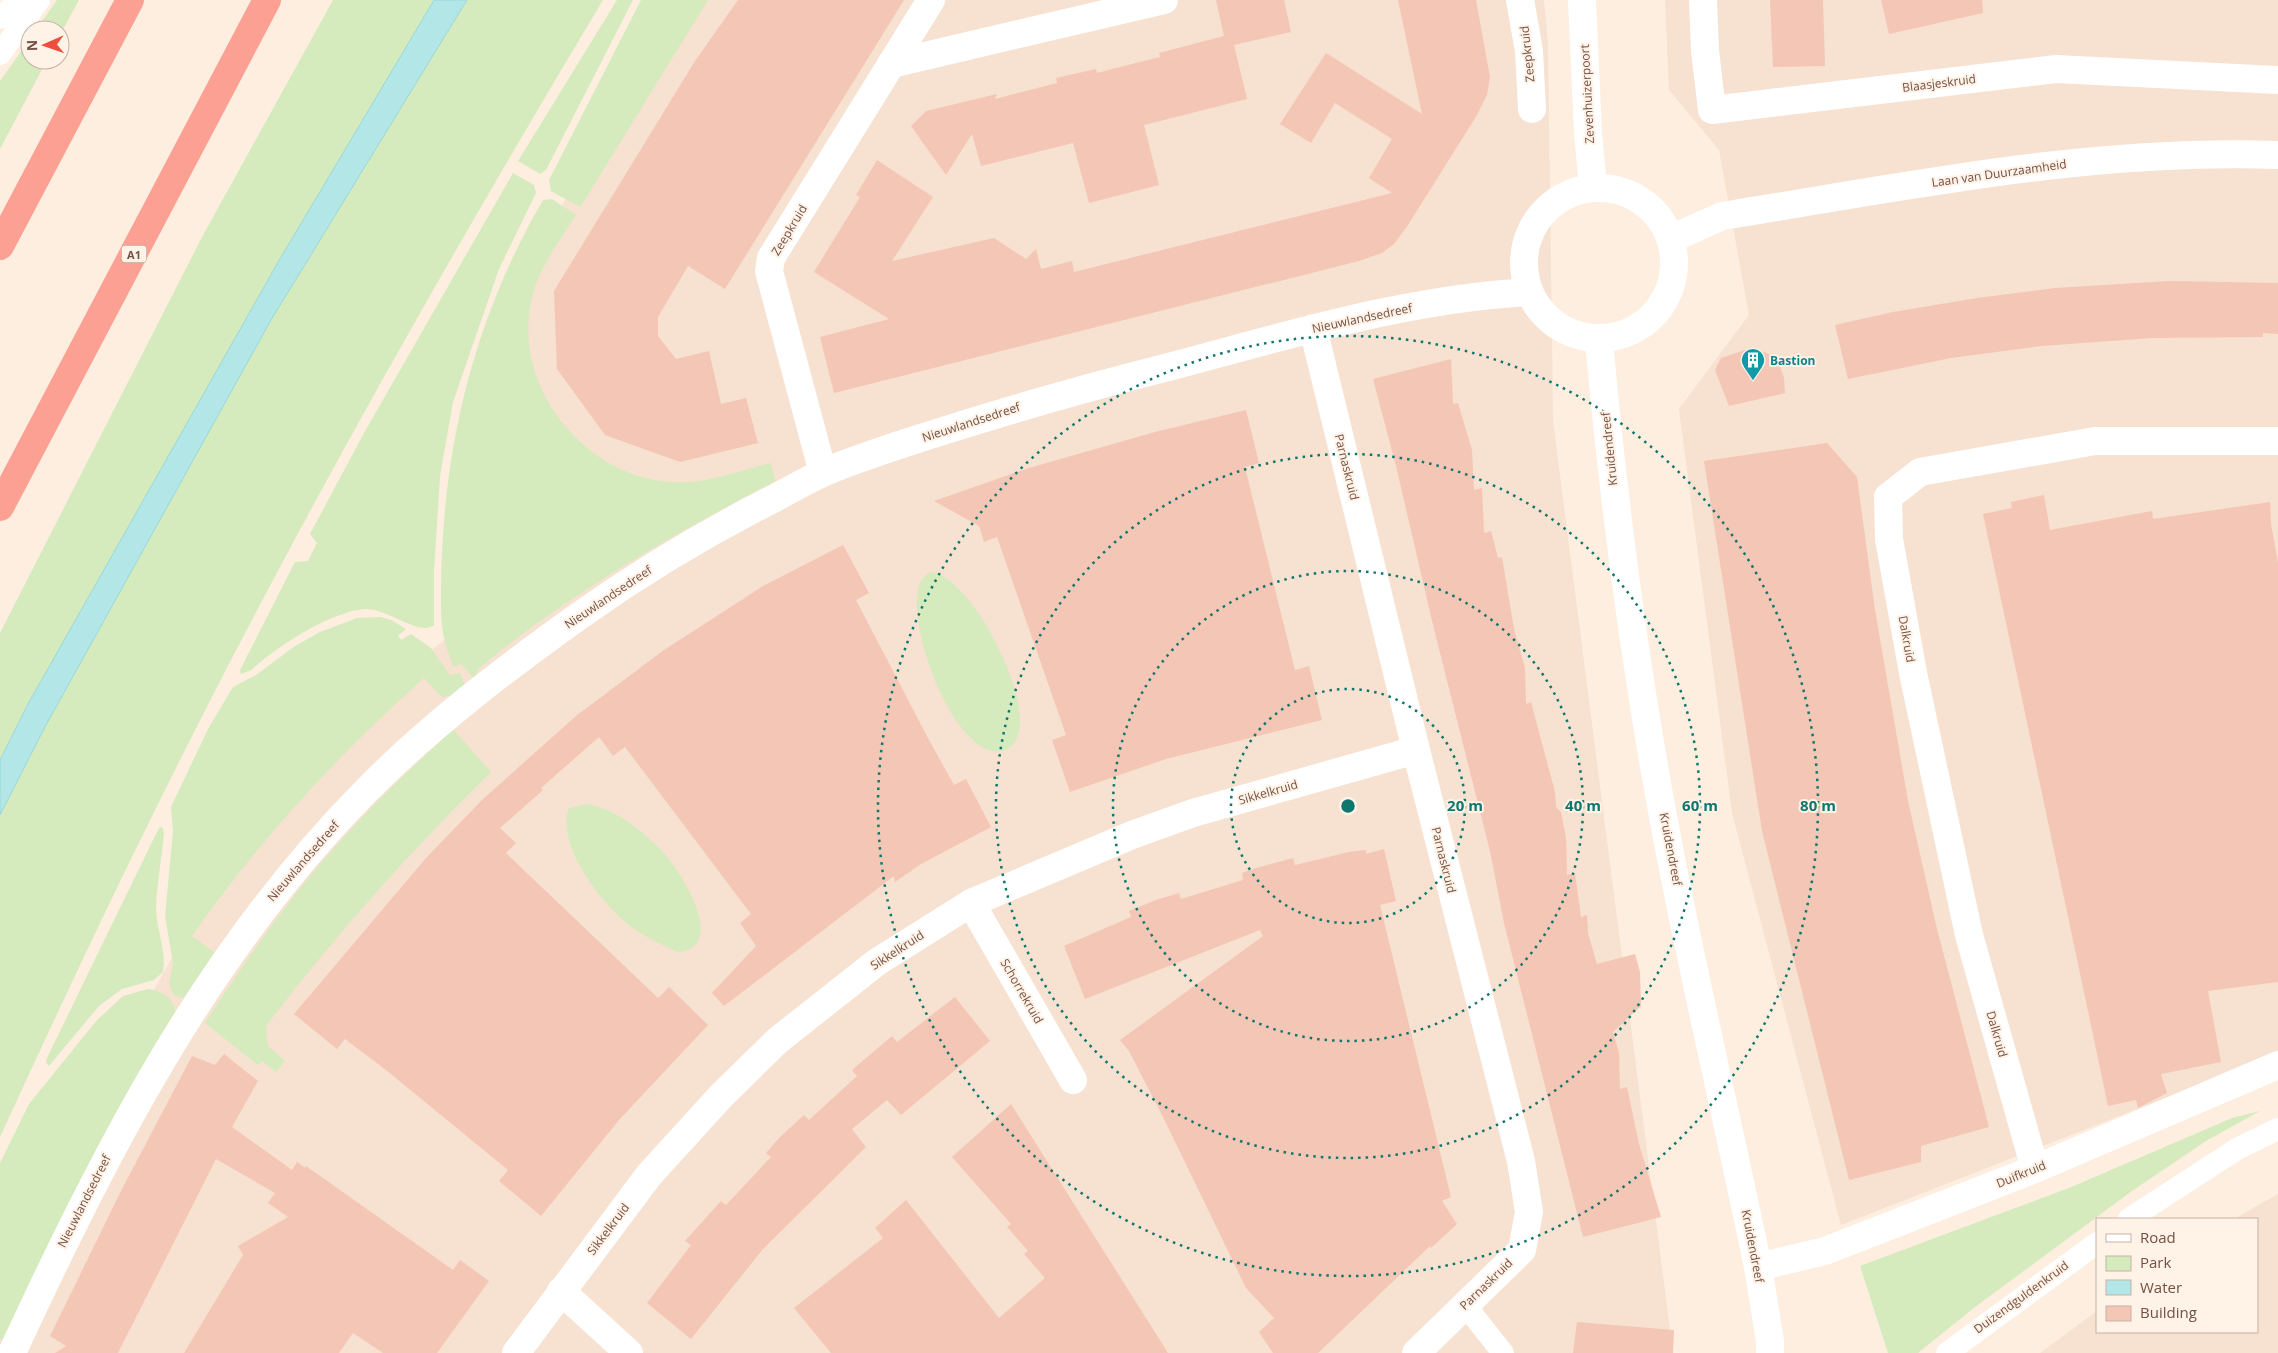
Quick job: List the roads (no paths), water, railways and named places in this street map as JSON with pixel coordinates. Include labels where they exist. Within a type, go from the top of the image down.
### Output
[{"type":"highway","points":[[0,246],[130,0]]},
{"type":"highway","name":"A1","points":[[0,507],[267,0]]},
{"type":"street","name":"Zeepkruid","points":[[823,473],[768,270],[771,258],[930,0]]},
{"type":"street","points":[[892,64],[1164,0]]},
{"type":"street","name":"Zeepkruid","points":[[1520,0],[1529,51],[1532,109]]},
{"type":"street","name":"Zevenhuizerpoort","points":[[1582,0],[1588,133],[1593,187]]},
{"type":"street","name":"Blaasjeskruid","points":[[1703,0],[1705,51],[1712,110],[2056,69],[2278,80]]},
{"type":"street","name":"Laan van Duurzaamheid","points":[[1671,239],[1722,216],[2064,163],[2217,152],[2278,154]]},
{"type":"street","points":[[1593,187],[1618,189],[1640,200],[1659,217],[1671,239],[1674,262],[1671,285],[1661,306],[1646,322],[1626,334],[1599,341],[1573,334],[1546,318],[1529,292],[1523,269],[1525,245],[1534,223],[1550,205],[1570,192],[1593,187]]},
{"type":"street","name":"Nieuwlandsedreef","points":[[12,1353],[92,1185],[130,1113],[187,1017],[267,903],[366,791],[417,742],[534,648],[616,590],[686,546],[823,473],[878,452],[1027,404],[1313,328],[1476,295],[1529,292]]},
{"type":"street","name":"Parnaskruid","points":[[1313,328],[1416,750],[1521,1161],[1529,1212],[1522,1250],[1416,1353]]},
{"type":"street","name":"Kruidendreef","points":[[1599,341],[1614,495],[1630,615],[1655,773],[1758,1267],[1770,1341],[1770,1353]]},
{"type":"street","name":"Dalkruid","points":[[2035,1169],[1969,936],[1913,673],[1889,539],[1888,498],[1920,472],[2095,441],[2278,441]]},
{"type":"street","name":"Sikkelkruid","points":[[516,1353],[649,1175],[721,1096],[777,1041],[877,962],[971,903],[1132,835],[1193,814],[1416,750]]},
{"type":"street","name":"Schorrekruid","points":[[971,903],[1074,1080]]},
{"type":"street","name":"Duifkruid","points":[[1758,1267],[1825,1251],[2035,1169],[2278,1066]]},
{"type":"street","points":[[561,1291],[629,1353]]},
{"type":"lane","points":[[0,18],[20,0]]},
{"type":"lane","points":[[0,54],[39,0]]},
{"type":"lane","points":[[2131,1218],[2237,1149],[2278,1129]]},
{"type":"lane","name":"Duizendguldenkruid","points":[[1947,1353],[2096,1243]]},
{"type":"lane","points":[[1465,1305],[1503,1353]]},
{"type":"water","points":[[434,0],[467,0],[271,320],[46,725],[0,815],[0,760],[28,704],[277,264]]},
{"type":"place","name":"Bastion","points":[[1753,381]]}]
